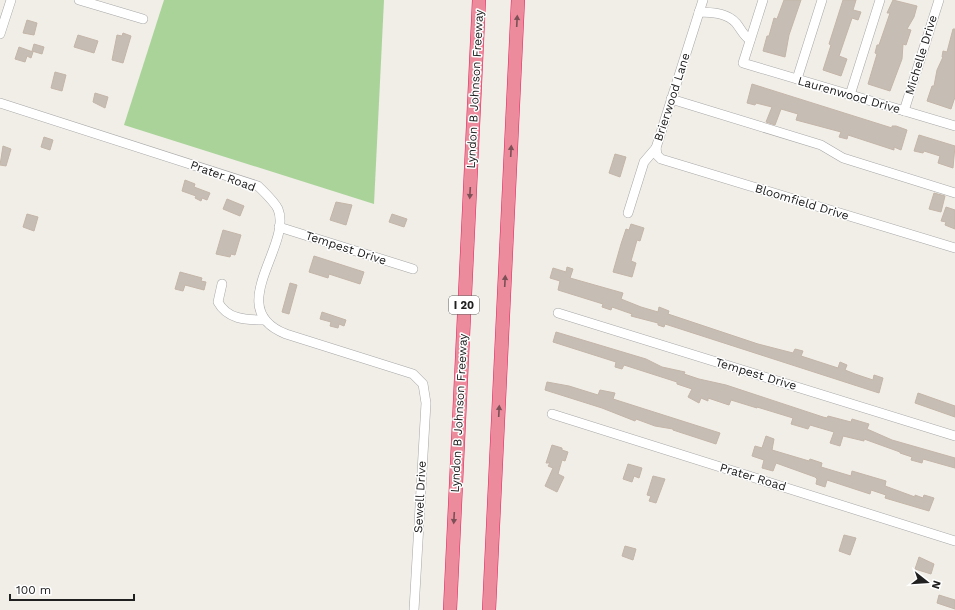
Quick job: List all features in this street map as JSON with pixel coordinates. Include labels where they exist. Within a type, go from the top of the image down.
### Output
[{"type":"highway","name":"Lyndon B Johnson Freeway","points":[[450,610],[480,0]]},
{"type":"highway","points":[[489,610],[518,0]]},
{"type":"highway","points":[[497,450],[498,610]]},
{"type":"street","points":[[0,34],[11,0]]},
{"type":"street","points":[[79,0],[143,19]]},
{"type":"street","name":"Brierwood Lane","points":[[628,213],[644,162],[656,148],[703,0]]},
{"type":"street","points":[[699,12],[723,14],[731,18],[737,24],[742,34],[750,40],[763,0]]},
{"type":"street","points":[[797,79],[822,0]]},
{"type":"street","points":[[850,95],[880,0]]},
{"type":"street","name":"Michelle Drive","points":[[904,111],[939,0]]},
{"type":"street","name":"Laurenwood Drive","points":[[750,40],[743,63],[955,126]]},
{"type":"street","points":[[671,99],[821,145],[843,158],[955,193]]},
{"type":"street","name":"Prater Road","points":[[0,103],[258,186],[278,210],[280,227],[260,290],[259,306],[264,320]]},
{"type":"street","name":"Bloomfield Drive","points":[[656,148],[657,155],[661,159],[955,248]]},
{"type":"street","name":"Tempest Drive","points":[[280,227],[413,269]]},
{"type":"street","points":[[222,284],[218,302],[223,310],[243,319],[264,320]]},
{"type":"street","name":"Tempest Drive","points":[[558,313],[955,436]]},
{"type":"street","name":"Sewell Drive","points":[[264,320],[273,329],[286,334],[413,374],[423,384],[426,404],[414,610]]},
{"type":"street","name":"Prater Road","points":[[552,414],[955,541]]},
{"type":"green space","points":[[164,0],[384,0],[374,204],[124,125]]},
{"type":"building","points":[[784,0],[801,0],[789,35],[785,57],[763,51],[774,18],[777,19]]},
{"type":"building","points":[[843,0],[856,0],[853,10],[861,12],[858,20],[852,18],[839,56],[847,59],[841,76],[823,70],[831,45],[829,44]]},
{"type":"building","points":[[893,0],[917,6],[914,17],[907,29],[911,30],[906,45],[903,44],[902,59],[890,91],[868,84],[877,54],[875,53],[877,45],[879,45],[890,13],[887,13]]},
{"type":"building","points":[[27,20],[37,23],[34,35],[23,33]]},
{"type":"building","points":[[953,29],[955,29],[955,97],[951,109],[927,101],[932,86],[934,86],[937,70],[943,57],[943,51],[947,52]]},
{"type":"building","points":[[123,33],[131,36],[123,63],[112,60],[117,35],[122,36]]},
{"type":"building","points":[[78,35],[98,41],[94,53],[74,47]]},
{"type":"building","points":[[34,44],[44,47],[42,54],[32,51]]},
{"type":"building","points":[[19,47],[33,52],[31,58],[27,56],[25,62],[15,59]]},
{"type":"building","points":[[55,72],[66,75],[62,91],[51,88]]},
{"type":"building","points":[[752,84],[892,128],[892,126],[896,126],[907,130],[901,150],[894,147],[894,150],[848,135],[847,139],[839,137],[841,132],[796,120],[798,114],[781,109],[775,125],[766,122],[772,107],[756,103],[755,105],[747,103]]},
{"type":"building","points":[[95,93],[108,97],[105,108],[93,102]]},
{"type":"building","points":[[919,135],[955,146],[953,168],[938,163],[940,156],[924,151],[923,153],[914,151]]},
{"type":"building","points":[[44,137],[53,140],[50,150],[41,147]]},
{"type":"building","points":[[3,146],[11,149],[6,166],[0,165]]},
{"type":"building","points":[[615,154],[626,157],[620,177],[609,173]]},
{"type":"building","points":[[185,180],[195,184],[194,187],[210,193],[207,200],[202,198],[201,201],[195,198],[196,196],[182,191]]},
{"type":"building","points":[[934,193],[945,196],[941,212],[929,209]]},
{"type":"building","points":[[227,199],[244,206],[240,216],[223,209]]},
{"type":"building","points":[[336,202],[352,205],[346,225],[330,220]]},
{"type":"building","points":[[946,207],[955,210],[955,229],[945,225],[946,222],[941,221]]},
{"type":"building","points":[[27,214],[38,217],[34,231],[23,227]]},
{"type":"building","points":[[392,214],[407,219],[404,227],[389,222]]},
{"type":"building","points":[[631,224],[644,228],[640,241],[637,240],[631,261],[636,263],[632,277],[613,272],[626,229],[629,230]]},
{"type":"building","points":[[223,230],[241,235],[235,255],[231,254],[230,257],[216,254]]},
{"type":"building","points":[[314,256],[364,272],[360,284],[329,274],[328,278],[309,272]]},
{"type":"building","points":[[567,267],[573,269],[570,278],[623,293],[621,299],[641,307],[658,312],[659,307],[669,311],[668,314],[758,344],[793,353],[795,349],[803,351],[801,356],[838,368],[840,362],[847,365],[845,370],[873,380],[874,375],[883,378],[879,393],[665,324],[664,327],[658,325],[658,323],[631,316],[632,314],[612,307],[611,310],[602,307],[603,304],[558,290],[560,281],[550,278],[553,268],[566,272]]},
{"type":"building","points":[[180,272],[202,278],[201,281],[206,282],[204,290],[185,285],[183,291],[175,289]]},
{"type":"building","points":[[290,283],[297,285],[289,314],[282,312]]},
{"type":"building","points":[[322,312],[346,320],[344,326],[339,324],[338,328],[330,326],[331,322],[320,319]]},
{"type":"building","points":[[556,332],[646,359],[662,367],[685,372],[684,374],[699,379],[726,385],[823,417],[827,418],[828,416],[851,422],[852,419],[869,424],[867,429],[892,440],[955,458],[955,468],[923,459],[922,463],[911,460],[912,457],[864,439],[864,441],[843,436],[840,446],[830,443],[834,432],[810,425],[808,429],[791,424],[793,418],[731,400],[729,405],[708,398],[708,401],[701,398],[699,403],[688,397],[692,389],[677,384],[677,382],[624,365],[622,369],[615,367],[616,362],[553,342]]},
{"type":"building","points":[[547,382],[569,386],[598,395],[600,390],[615,393],[613,399],[720,433],[716,444],[673,429],[655,426],[636,419],[635,421],[602,408],[545,390]]},
{"type":"building","points":[[918,393],[955,406],[955,417],[915,403]]},
{"type":"building","points":[[766,436],[774,439],[772,450],[809,461],[810,459],[822,463],[821,467],[851,476],[852,471],[886,481],[885,486],[915,497],[915,495],[923,498],[924,495],[934,498],[929,511],[885,498],[886,495],[871,490],[870,494],[827,480],[825,487],[816,484],[817,479],[815,477],[776,463],[773,471],[762,468],[764,460],[752,456],[755,446],[762,448]]},
{"type":"building","points":[[552,445],[562,448],[562,450],[568,452],[565,461],[562,460],[558,474],[564,477],[557,492],[545,486],[553,468],[548,466],[550,463],[546,463]]},
{"type":"building","points":[[628,464],[642,468],[639,478],[634,476],[632,482],[623,479]]},
{"type":"building","points":[[653,476],[665,479],[656,503],[649,501],[651,496],[647,495]]},
{"type":"building","points":[[844,535],[856,538],[850,555],[839,551]]},
{"type":"building","points":[[625,546],[636,549],[633,560],[622,556]]},
{"type":"building","points":[[919,557],[934,564],[931,574],[915,569]]},
{"type":"building","points":[[939,595],[955,600],[955,609],[937,603]]}]
